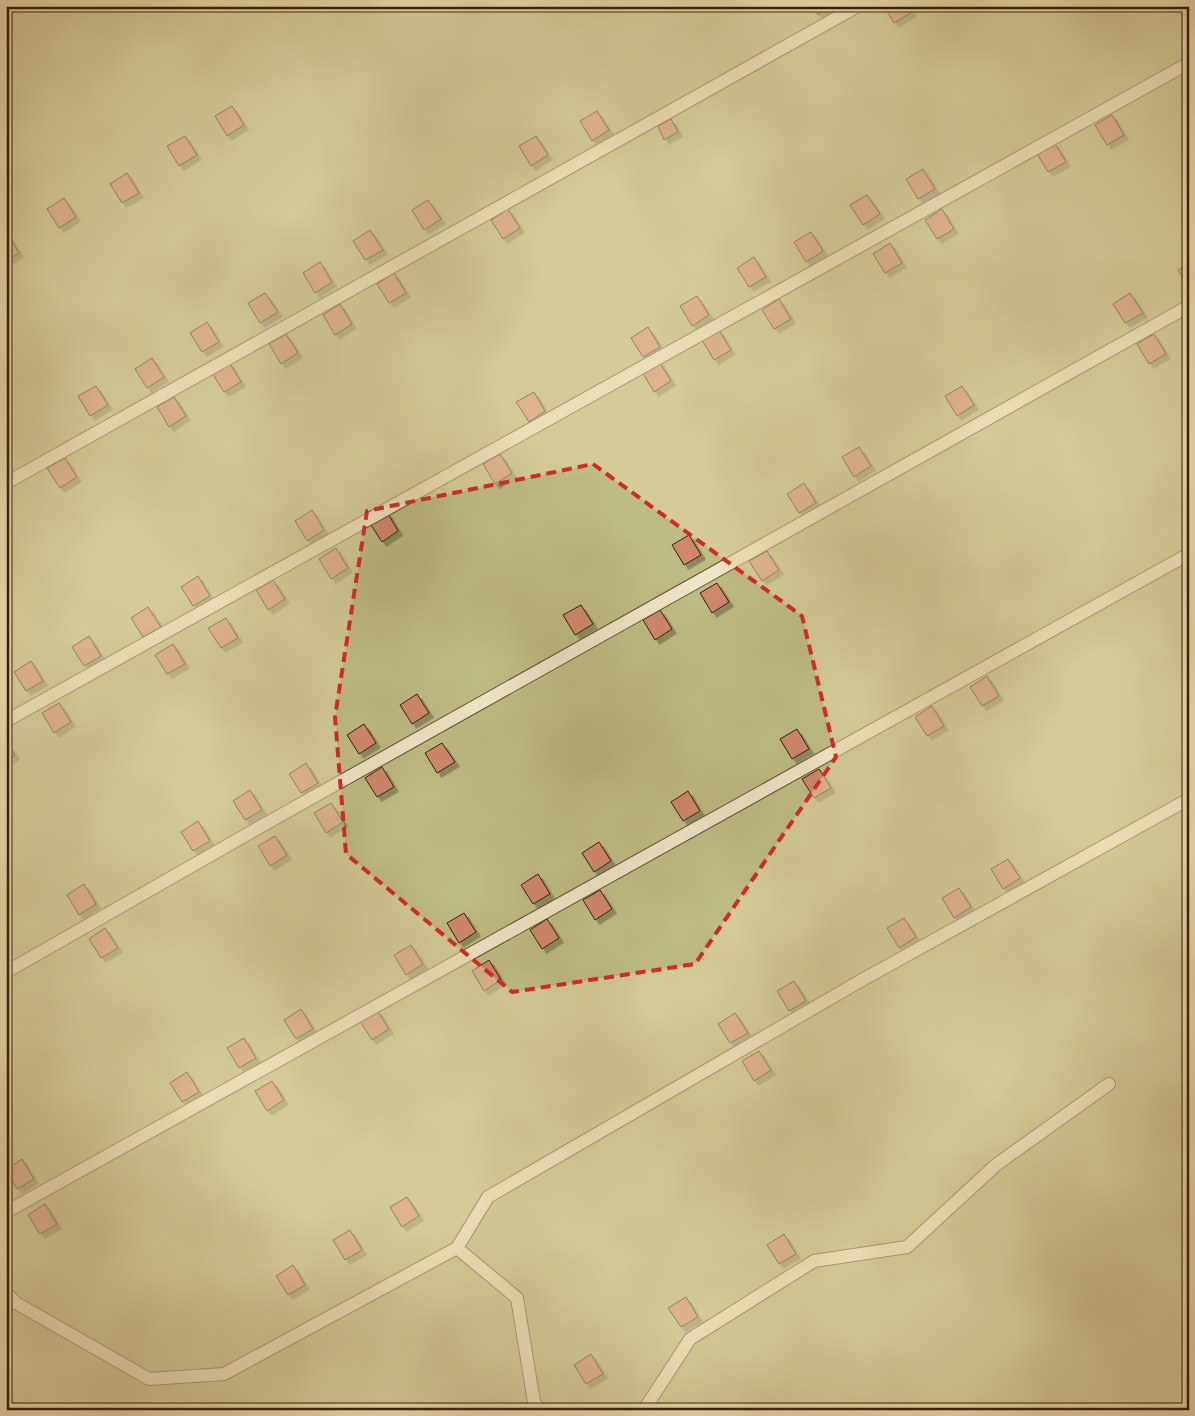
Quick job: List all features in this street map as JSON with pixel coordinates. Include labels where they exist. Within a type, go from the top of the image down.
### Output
[{"type":"lane","points":[[6,483],[858,6]]},
{"type":"lane","points":[[6,720],[1189,63]]},
{"type":"lane","points":[[6,972],[1189,306]]},
{"type":"lane","points":[[6,1212],[1189,554]]},
{"type":"lane","points":[[6,1293],[16,1303],[150,1379],[224,1374],[457,1248],[488,1197],[862,980],[1189,799]]},
{"type":"lane","points":[[644,1410],[690,1339],[814,1261],[907,1246],[996,1165],[1109,1084]]},
{"type":"lane","points":[[457,1248],[517,1298],[534,1402],[540,1410]]},
{"type":"highlighted area","points":[[593,464],[802,616],[836,757],[695,964],[512,992],[346,854],[335,717],[367,511]]},
{"type":"shaded area","points":[[6,6],[1189,6],[1189,1410],[6,1410]]},
{"type":"building","points":[[813,6],[832,6],[818,15]]},
{"type":"building","points":[[884,6],[908,6],[912,12],[894,23]]},
{"type":"building","points":[[232,106],[244,125],[227,136],[215,116]]},
{"type":"building","points":[[597,111],[609,130],[592,141],[580,121]]},
{"type":"building","points":[[1112,115],[1124,135],[1107,145],[1095,125]]},
{"type":"building","points":[[671,119],[678,132],[664,140],[658,126]]},
{"type":"building","points":[[185,136],[197,155],[179,166],[167,146]]},
{"type":"building","points":[[536,136],[548,155],[531,166],[519,146]]},
{"type":"building","points":[[1054,142],[1066,162],[1048,172],[1036,152]]},
{"type":"building","points":[[923,169],[935,189],[918,199],[906,179]]},
{"type":"building","points":[[127,173],[139,193],[122,203],[110,184]]},
{"type":"building","points":[[867,195],[880,214],[863,225],[850,205]]},
{"type":"building","points":[[64,198],[76,217],[59,228],[47,209]]},
{"type":"building","points":[[428,200],[441,219],[424,230],[412,210]]},
{"type":"building","points":[[508,209],[520,228],[503,239],[491,220]]},
{"type":"building","points":[[942,209],[954,229],[937,239],[925,220]]},
{"type":"building","points":[[370,230],[383,250],[365,260],[353,241]]},
{"type":"building","points":[[811,232],[823,251],[806,262],[794,242]]},
{"type":"building","points":[[6,234],[19,253],[6,261]]},
{"type":"building","points":[[890,243],[902,263],[885,273],[873,254]]},
{"type":"building","points":[[754,257],[766,277],[749,287],[737,268]]},
{"type":"building","points":[[320,262],[332,282],[315,293],[303,273]]},
{"type":"building","points":[[1189,263],[1189,287],[1178,270]]},
{"type":"building","points":[[394,273],[406,293],[389,303],[377,284]]},
{"type":"building","points":[[265,293],[278,312],[260,323],[248,303]]},
{"type":"building","points":[[1130,293],[1143,313],[1125,323],[1113,304]]},
{"type":"building","points":[[697,296],[709,315],[692,326],[680,306]]},
{"type":"building","points":[[779,299],[791,319],[774,329],[762,310]]},
{"type":"building","points":[[340,304],[352,324],[335,335],[323,315]]},
{"type":"building","points":[[207,322],[219,342],[202,352],[190,333]]},
{"type":"building","points":[[648,327],[660,347],[643,357],[631,338]]},
{"type":"building","points":[[719,330],[731,350],[714,360],[702,340]]},
{"type":"building","points":[[286,334],[298,353],[281,364],[269,344]]},
{"type":"building","points":[[1154,334],[1166,354],[1149,364],[1137,344]]},
{"type":"building","points":[[152,358],[164,377],[147,388],[135,369]]},
{"type":"building","points":[[659,361],[671,381],[654,392],[642,372]]},
{"type":"building","points":[[229,362],[241,382],[224,392],[212,373]]},
{"type":"building","points":[[96,386],[108,405],[90,416],[78,396]]},
{"type":"building","points":[[962,386],[974,405],[957,416],[945,396]]},
{"type":"building","points":[[534,392],[545,411],[529,422],[516,402]]},
{"type":"building","points":[[174,397],[186,416],[169,427],[157,407]]},
{"type":"building","points":[[859,447],[871,466],[854,477],[842,457]]},
{"type":"building","points":[[500,454],[512,473],[495,484],[483,464]]},
{"type":"building","points":[[65,458],[77,477],[60,488],[47,468]]},
{"type":"building","points":[[804,483],[816,503],[799,513],[787,494]]},
{"type":"building","points":[[312,510],[324,530],[307,541],[295,521]]},
{"type":"building","points":[[387,512],[398,531],[382,542],[369,522]]},
{"type":"building","points":[[689,535],[701,555],[684,565],[672,545]]},
{"type":"building","points":[[336,548],[348,568],[331,579],[319,559]]},
{"type":"building","points":[[767,551],[779,570],[762,581],[749,561]]},
{"type":"building","points":[[198,576],[210,596],[193,606],[181,587]]},
{"type":"building","points":[[273,580],[285,599],[268,610],[256,590]]},
{"type":"building","points":[[717,583],[729,602],[712,613],[700,593]]},
{"type":"building","points":[[581,605],[593,624],[575,635],[563,615]]},
{"type":"building","points":[[148,607],[161,627],[143,637],[131,618]]},
{"type":"building","points":[[660,610],[672,629],[655,640],[643,620]]},
{"type":"building","points":[[226,618],[238,638],[221,648],[208,628]]},
{"type":"building","points":[[89,636],[101,656],[84,666],[72,647]]},
{"type":"building","points":[[173,644],[185,664],[167,674],[155,655]]},
{"type":"building","points":[[31,661],[43,681],[26,691],[14,672]]},
{"type":"building","points":[[987,676],[999,696],[982,706],[970,687]]},
{"type":"building","points":[[417,694],[429,713],[412,724],[400,705]]},
{"type":"building","points":[[59,703],[71,722],[54,733],[42,713]]},
{"type":"building","points":[[932,706],[944,726],[927,736],[915,717]]},
{"type":"building","points":[[364,724],[376,743],[359,754],[347,735]]},
{"type":"building","points":[[797,729],[809,749],[792,759],[780,739]]},
{"type":"building","points":[[6,741],[15,755],[6,761]]},
{"type":"building","points":[[442,743],[455,762],[437,773],[425,753]]},
{"type":"building","points":[[306,763],[318,783],[301,793],[289,774]]},
{"type":"building","points":[[382,767],[394,787],[377,797],[365,778]]},
{"type":"building","points":[[819,769],[831,788],[814,798],[802,779]]},
{"type":"building","points":[[250,790],[262,810],[245,820],[233,801]]},
{"type":"building","points":[[688,791],[700,811],[683,821],[671,802]]},
{"type":"building","points":[[331,803],[343,822],[326,833],[314,813]]},
{"type":"building","points":[[198,821],[210,841],[193,851],[181,832]]},
{"type":"building","points":[[275,836],[287,855],[270,866],[258,846]]},
{"type":"building","points":[[599,842],[611,861],[594,872],[582,853]]},
{"type":"building","points":[[1008,859],[1020,878],[1003,889],[991,869]]},
{"type":"building","points":[[538,874],[550,894],[533,904],[521,885]]},
{"type":"building","points":[[84,884],[96,904],[79,915],[67,895]]},
{"type":"building","points":[[959,888],[971,907],[954,918],[942,898]]},
{"type":"building","points":[[600,890],[612,909],[595,920],[583,900]]},
{"type":"building","points":[[464,913],[476,932],[459,943],[447,923]]},
{"type":"building","points":[[904,918],[916,937],[899,948],[887,928]]},
{"type":"building","points":[[547,919],[559,938],[542,949],[530,930]]},
{"type":"building","points":[[105,928],[118,948],[101,958],[89,939]]},
{"type":"building","points":[[411,945],[423,964],[406,975],[394,955]]},
{"type":"building","points":[[489,960],[501,980],[484,991],[472,971]]},
{"type":"building","points":[[794,981],[806,1001],[789,1011],[777,991]]},
{"type":"building","points":[[301,1009],[313,1029],[296,1039],[284,1020]]},
{"type":"building","points":[[377,1010],[389,1029],[372,1040],[360,1021]]},
{"type":"building","points":[[735,1013],[748,1033],[730,1043],[718,1024]]},
{"type":"building","points":[[244,1038],[256,1058],[239,1068],[227,1048]]},
{"type":"building","points":[[759,1051],[771,1070],[754,1081],[742,1061]]},
{"type":"building","points":[[187,1072],[199,1092],[182,1102],[170,1083]]},
{"type":"building","points":[[272,1081],[284,1100],[267,1111],[255,1091]]},
{"type":"building","points":[[22,1159],[34,1179],[17,1189],[6,1170]]},
{"type":"building","points":[[407,1197],[419,1216],[402,1227],[390,1207]]},
{"type":"building","points":[[45,1204],[57,1224],[40,1234],[28,1215]]},
{"type":"building","points":[[350,1230],[362,1250],[345,1260],[333,1240]]},
{"type":"building","points":[[784,1234],[796,1254],[779,1264],[767,1245]]},
{"type":"building","points":[[293,1265],[305,1285],[288,1295],[276,1276]]},
{"type":"building","points":[[686,1297],[698,1317],[681,1327],[668,1308]]},
{"type":"building","points":[[591,1354],[603,1374],[586,1384],[574,1365]]}]
